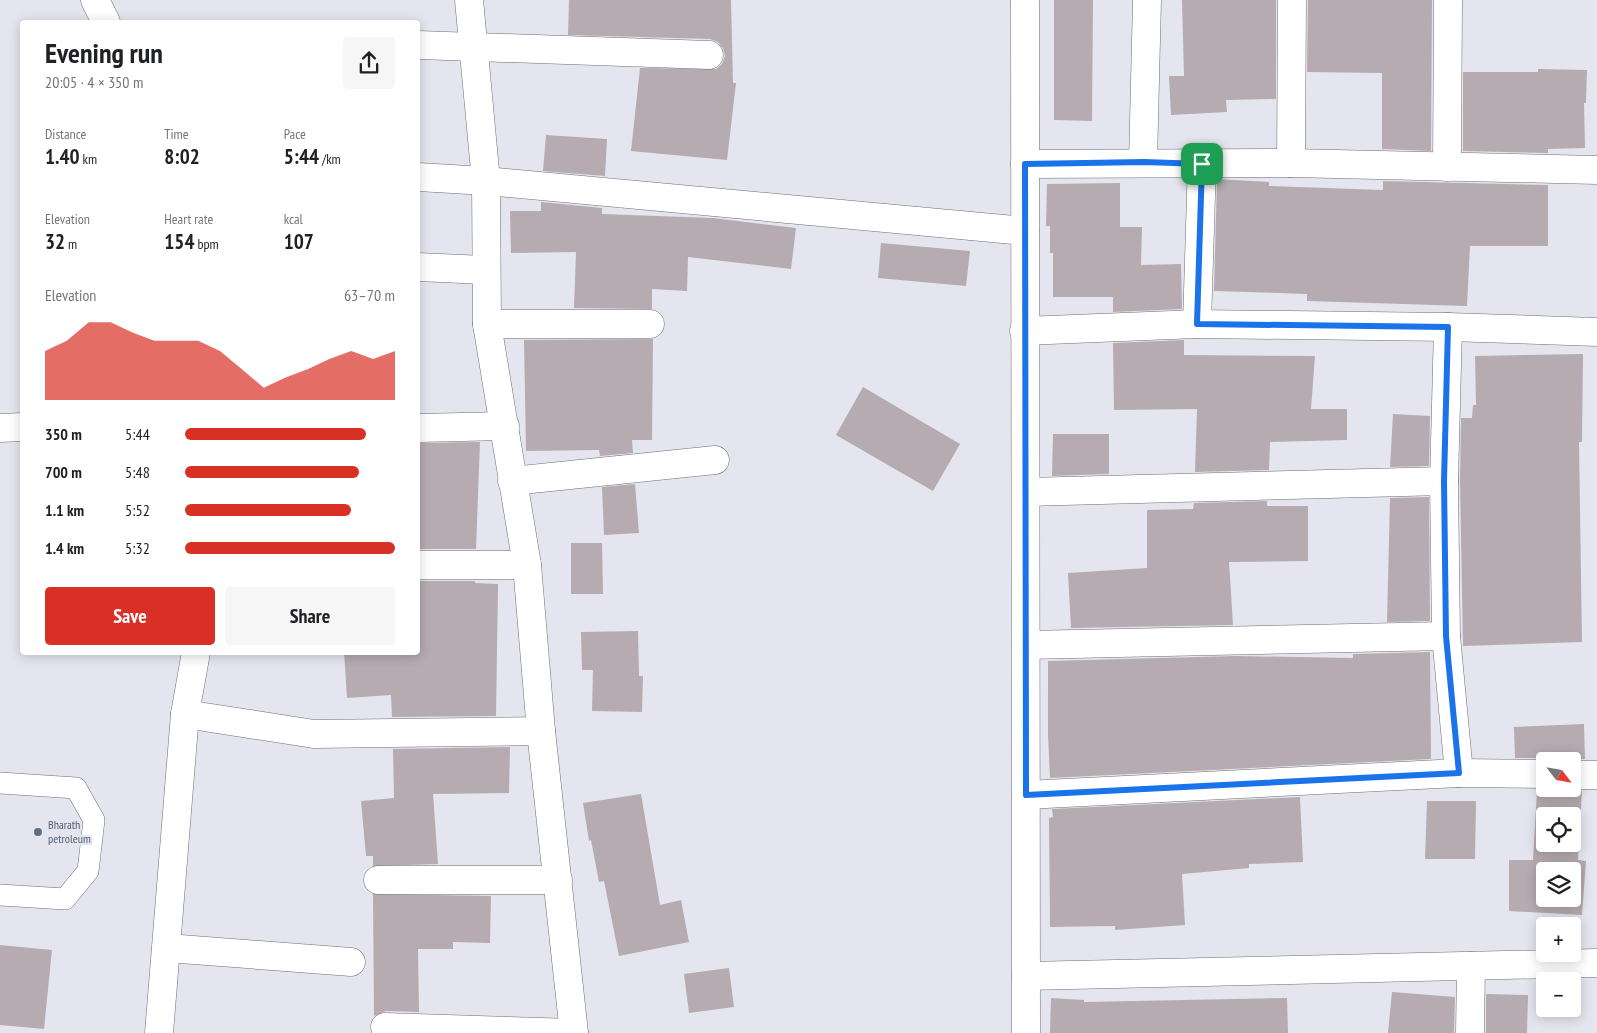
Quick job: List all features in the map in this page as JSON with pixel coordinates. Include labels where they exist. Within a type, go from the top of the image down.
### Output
[{"type":"street","points":[[95,0],[105,20]]},
{"type":"street","points":[[385,1027],[574,1033],[541,731],[527,564],[487,324],[485,270],[486,181],[469,0]]},
{"type":"street","points":[[1025,0],[1026,1033]]},
{"type":"street","points":[[1144,162],[1147,0]]},
{"type":"street","points":[[1291,163],[1292,0]]},
{"type":"street","points":[[1447,167],[1448,0]]},
{"type":"street","points":[[420,45],[709,56]]},
{"type":"street","points":[[1025,164],[1144,162],[1202,164],[1291,163],[1597,170]]},
{"type":"street","points":[[1197,324],[1202,164]]},
{"type":"street","points":[[420,177],[486,181],[1025,231]]},
{"type":"street","points":[[420,267],[485,270]]},
{"type":"street","points":[[487,324],[650,324]]},
{"type":"street","points":[[1024,331],[1197,324],[1448,327],[1597,332]]},
{"type":"street","points":[[1448,327],[1444,481],[1446,636],[1459,773]]},
{"type":"street","points":[[420,428],[505,426]]},
{"type":"street","points":[[0,428],[20,427]]},
{"type":"street","points":[[512,481],[715,460]]},
{"type":"street","points":[[1026,492],[1444,481]]},
{"type":"street","points":[[420,565],[527,564]]},
{"type":"street","points":[[1026,644],[1446,636]]},
{"type":"street","points":[[159,1033],[185,714],[195,655]]},
{"type":"street","points":[[185,714],[314,734],[541,731]]},
{"type":"street","points":[[1026,795],[1459,773],[1536,774]]},
{"type":"street","points":[[1581,775],[1597,775]]},
{"type":"street","points":[[378,880],[558,880]]},
{"type":"street","points":[[167,948],[351,962]]},
{"type":"street","points":[[1026,976],[1597,963]]},
{"type":"street","points":[[1470,1033],[1471,966]]},
{"type":"lane","points":[[0,782],[76,788],[94,820],[88,871],[65,900],[0,895]]},
{"type":"building","points":[[569,0],[731,0],[733,83],[736,83],[727,160],[631,151],[640,68],[716,69],[722,64],[725,56],[723,48],[718,42],[710,39],[568,35]]},
{"type":"building","points":[[1054,0],[1093,0],[1092,121],[1054,120]]},
{"type":"building","points":[[1182,0],[1276,0],[1276,99],[1226,100],[1227,112],[1171,115],[1169,76],[1184,76]]},
{"type":"building","points":[[1308,0],[1432,0],[1431,151],[1382,149],[1382,73],[1307,72]]},
{"type":"building","points":[[1538,69],[1587,70],[1586,103],[1584,103],[1585,148],[1548,149],[1548,153],[1463,151],[1463,72],[1538,72]]},
{"type":"building","points":[[546,135],[607,139],[605,176],[543,171]]},
{"type":"building","points":[[1217,179],[1269,182],[1269,186],[1383,190],[1383,181],[1548,185],[1548,246],[1470,246],[1467,306],[1307,301],[1307,294],[1214,291]]},
{"type":"building","points":[[1120,183],[1120,227],[1142,227],[1141,265],[1181,264],[1182,309],[1113,312],[1113,297],[1053,297],[1053,253],[1050,253],[1050,226],[1046,226],[1047,184]]},
{"type":"building","points":[[541,202],[602,208],[602,214],[713,218],[796,228],[791,269],[688,257],[687,291],[652,289],[652,309],[574,308],[576,252],[511,253],[510,211],[541,211]]},
{"type":"building","points":[[881,243],[970,251],[966,286],[878,278]]},
{"type":"building","points":[[653,339],[652,440],[632,440],[633,453],[600,456],[599,450],[526,451],[524,340]]},
{"type":"building","points":[[1184,340],[1184,355],[1315,356],[1311,409],[1347,409],[1347,440],[1270,442],[1269,470],[1195,472],[1197,409],[1114,410],[1113,343]]},
{"type":"building","points":[[1583,354],[1582,442],[1579,442],[1582,642],[1463,646],[1460,481],[1461,418],[1472,418],[1473,405],[1476,405],[1475,356]]},
{"type":"building","points":[[863,387],[960,444],[933,491],[836,435]]},
{"type":"building","points":[[1393,414],[1430,416],[1429,466],[1390,467]]},
{"type":"building","points":[[1053,434],[1109,434],[1109,474],[1052,476]]},
{"type":"building","points":[[480,442],[476,549],[420,549],[420,443]]},
{"type":"building","points":[[635,484],[639,533],[604,535],[602,487]]},
{"type":"building","points":[[1429,497],[1430,621],[1387,622],[1390,498]]},
{"type":"building","points":[[1267,501],[1267,506],[1308,506],[1308,561],[1229,562],[1233,625],[1071,628],[1068,573],[1147,568],[1147,510],[1193,509],[1194,503]]},
{"type":"building","points":[[571,543],[602,543],[603,594],[571,594]]},
{"type":"building","points":[[420,581],[475,581],[475,583],[498,584],[496,716],[392,717],[391,695],[347,698],[344,655],[420,655]]},
{"type":"building","points":[[638,631],[639,676],[643,676],[642,712],[592,711],[593,670],[582,670],[581,632]]},
{"type":"building","points":[[1430,652],[1431,759],[1050,778],[1048,661],[1235,656],[1353,658],[1353,654]]},
{"type":"building","points":[[1584,724],[1585,759],[1581,759],[1581,752],[1536,752],[1536,758],[1515,758],[1514,727]]},
{"type":"building","points":[[510,747],[509,793],[433,794],[438,864],[373,866],[373,856],[366,856],[361,801],[394,798],[393,749]]},
{"type":"building","points":[[1582,791],[1581,808],[1536,807],[1537,798],[1581,798]]},
{"type":"building","points":[[641,794],[660,905],[681,900],[689,942],[619,956],[604,881],[599,882],[591,840],[589,841],[583,803]]},
{"type":"building","points":[[1300,797],[1303,862],[1249,864],[1249,868],[1182,874],[1185,925],[1115,930],[1115,926],[1050,927],[1049,818],[1053,817],[1052,809]]},
{"type":"building","points":[[1427,801],[1476,801],[1475,859],[1425,859]]},
{"type":"building","points":[[1536,808],[1536,852],[1578,852],[1578,860],[1586,861],[1582,915],[1509,911],[1509,860],[1533,860]]},
{"type":"building","points":[[373,894],[491,896],[490,943],[453,942],[453,949],[418,949],[419,1012],[386,1011],[374,1016]]},
{"type":"building","points":[[0,945],[52,950],[44,1029],[0,1025]]},
{"type":"building","points":[[729,968],[734,1007],[689,1013],[684,974]]},
{"type":"building","points":[[1392,992],[1455,997],[1454,1033],[1388,1033]]},
{"type":"building","points":[[1486,994],[1528,995],[1527,1033],[1486,1033]]},
{"type":"building","points":[[1051,998],[1084,1000],[1084,1002],[1287,998],[1288,1033],[1050,1033]]},
{"type":"place","name":"Bharath petroleum","points":[[38,832]]},
{"type":"route","points":[[1144,162],[1202,164],[1197,324],[1448,327],[1444,481],[1446,636],[1459,773],[1026,795],[1025,164],[1144,162]]}]
